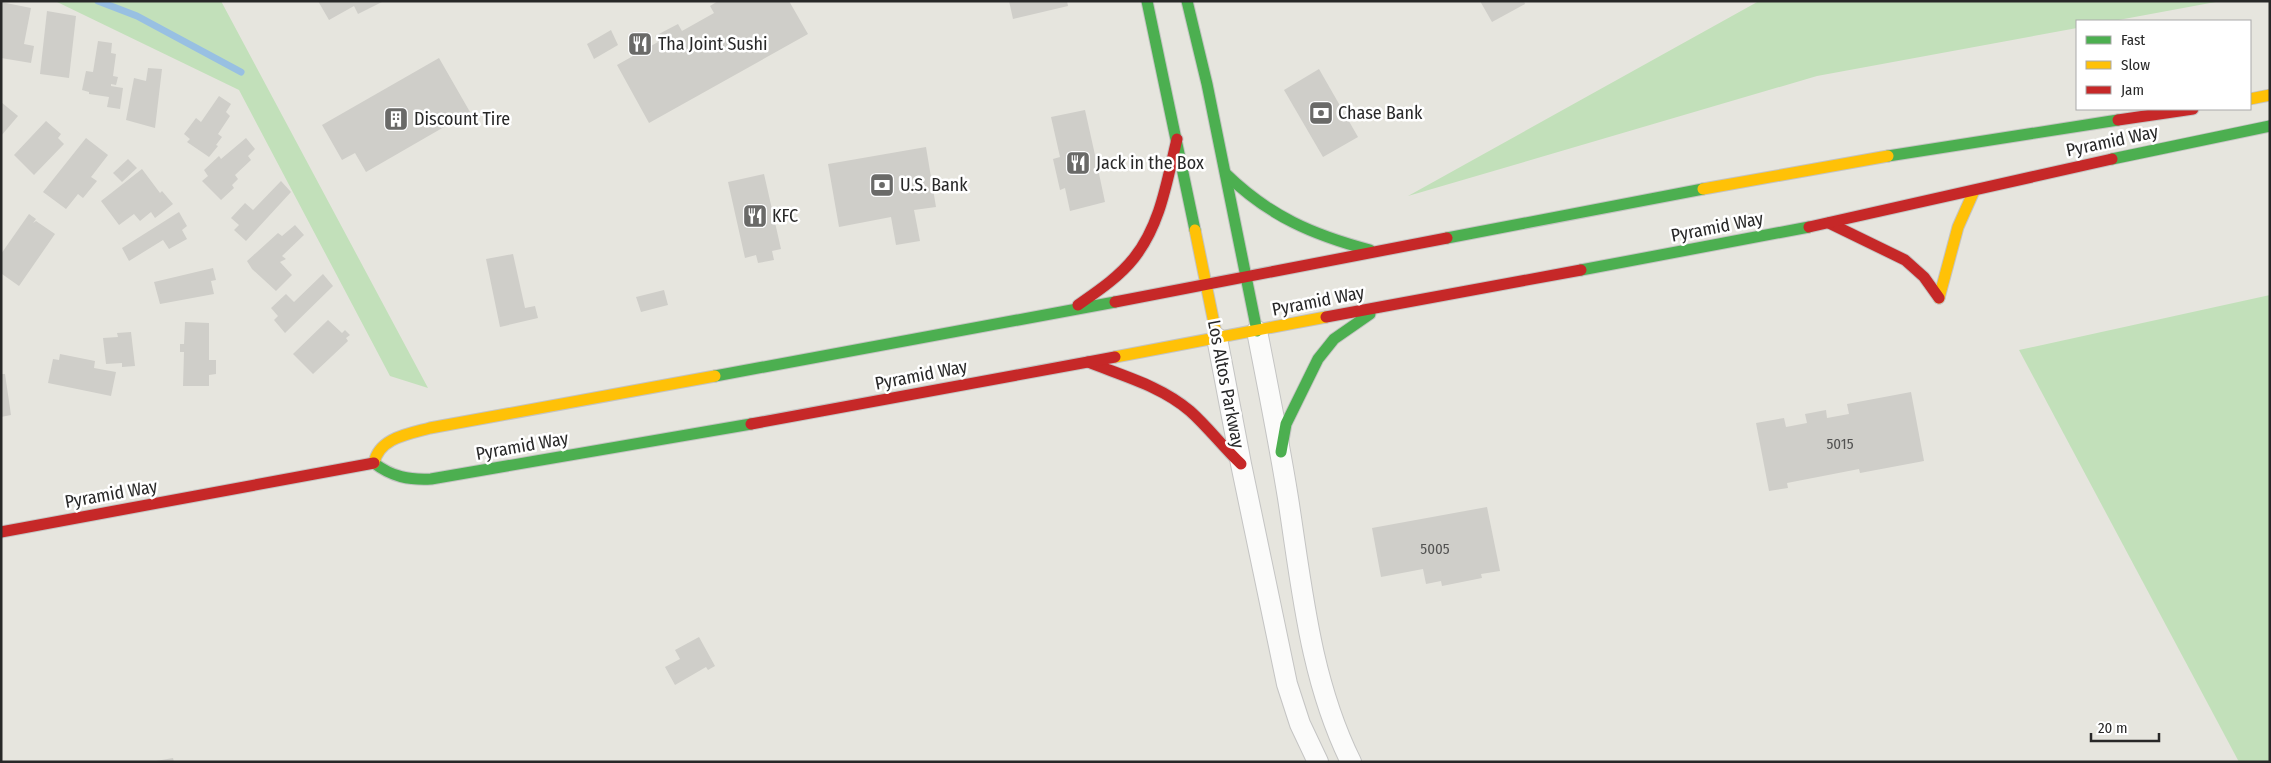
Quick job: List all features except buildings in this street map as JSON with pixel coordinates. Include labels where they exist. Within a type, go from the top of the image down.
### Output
[{"type":"main road","name":"Los Altos Parkway","points":[[1147,1],[1217,338]]},
{"type":"main road","points":[[1187,1],[1226,174],[1257,331]]},
{"type":"main road","points":[[2251,99],[2270,95]]},
{"type":"main road","name":"Pyramid Way","points":[[374,463],[377,451],[386,443],[407,434],[608,394],[1247,278],[1376,251],[1911,152],[2186,110]]},
{"type":"main road","name":"Pyramid Way","points":[[374,463],[382,471],[399,478],[420,480],[468,473],[1257,331],[1829,223],[2064,169],[2270,126]]},
{"type":"main road","points":[[1072,309],[1111,280],[1135,258],[1147,238],[1162,199],[1177,139]]},
{"type":"main road","points":[[1226,174],[1258,204],[1284,220],[1348,244],[1376,251]]},
{"type":"main road","points":[[1829,223],[1905,260],[1924,277],[1939,298],[1958,227],[1974,190]]},
{"type":"main road","points":[[1281,452],[1286,424],[1318,359],[1334,339],[1353,324],[1386,306]]},
{"type":"main road","points":[[1088,362],[1169,395],[1190,411],[1224,449],[1241,464]]},
{"type":"main road","name":"Pyramid Way","points":[[1,532],[374,463]]},
{"type":"street","points":[[1257,331],[1281,452],[1309,637],[1322,689],[1334,724],[1351,762]]},
{"type":"street","name":"Los Altos Parkway","points":[[1217,338],[1287,684],[1300,724],[1318,762]]},
{"type":"green space","points":[[55,1],[221,1],[428,388],[390,376],[239,90]]},
{"type":"green space","points":[[1759,1],[2221,1],[2118,20],[2076,20],[2076,28],[1817,76],[1408,196]]},
{"type":"green space","points":[[2270,295],[2270,762],[2239,762],[2019,350]]},
{"type":"waterway","points":[[98,1],[137,16],[241,72]]},
{"type":"traffic: fast","points":[[1147,1],[1195,230]]},
{"type":"traffic: fast","points":[[1187,1],[1207,84],[1257,331]]},
{"type":"traffic: fast","points":[[1888,156],[2118,120]]},
{"type":"traffic: fast","points":[[2112,159],[2270,126]]},
{"type":"traffic: fast","points":[[1226,174],[1242,189],[1275,213],[1330,238],[1370,250]]},
{"type":"traffic: fast","points":[[1447,238],[1703,189]]},
{"type":"traffic: fast","points":[[1581,270],[1809,227]]},
{"type":"traffic: fast","points":[[715,376],[1115,302]]},
{"type":"traffic: fast","points":[[1281,452],[1286,424],[1318,359],[1334,339],[1370,314]]},
{"type":"traffic: fast","points":[[374,463],[387,472],[401,477],[431,479],[751,424]]},
{"type":"traffic: slow","points":[[2251,99],[2270,95]]},
{"type":"traffic: slow","points":[[1703,189],[1888,156]]},
{"type":"traffic: slow","points":[[1939,298],[1958,227],[1974,191]]},
{"type":"traffic: slow","points":[[1195,230],[1217,338]]},
{"type":"traffic: slow","points":[[1115,357],[1326,317]]},
{"type":"traffic: slow","points":[[374,463],[377,455],[388,443],[404,435],[430,428],[715,376]]},
{"type":"traffic: jam","points":[[2118,120],[2186,110]]},
{"type":"traffic: jam","points":[[1078,305],[1122,271],[1143,245],[1151,231],[1162,201],[1177,139]]},
{"type":"traffic: jam","points":[[1809,227],[2112,159]]},
{"type":"traffic: jam","points":[[1829,223],[1905,260],[1924,277],[1939,298]]},
{"type":"traffic: jam","points":[[1115,302],[1447,238]]},
{"type":"traffic: jam","points":[[1326,317],[1581,270]]},
{"type":"traffic: jam","points":[[751,424],[1115,357]]},
{"type":"traffic: jam","points":[[1088,362],[1141,382],[1179,402],[1197,417],[1241,464]]},
{"type":"traffic: jam","points":[[1,532],[374,463]]},
{"type":"place","name":"Tha Joint Sushi","points":[[640,44]]},
{"type":"place","name":"Chase Bank","points":[[1321,113]]},
{"type":"place","name":"Discount Tire","points":[[396,119]]},
{"type":"place","name":"Jack in the Box","points":[[1078,163]]},
{"type":"place","name":"U.S. Bank","points":[[882,185]]},
{"type":"place","name":"KFC","points":[[755,216]]}]
